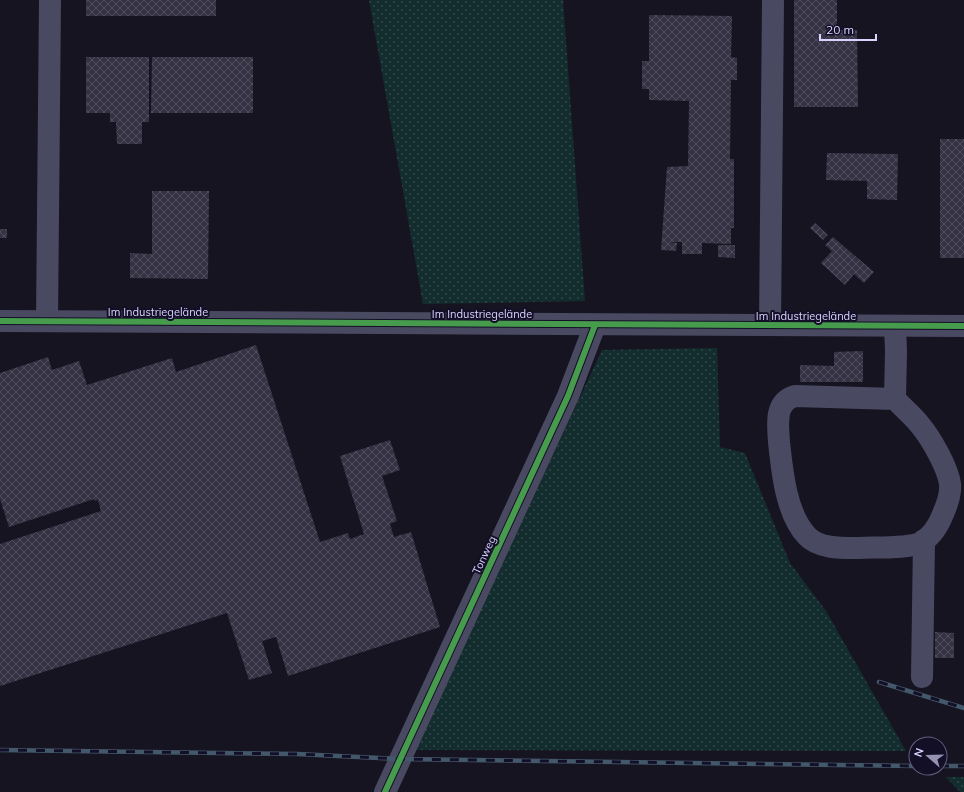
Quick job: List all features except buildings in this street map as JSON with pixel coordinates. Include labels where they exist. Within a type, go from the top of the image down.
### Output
[{"type":"street","points":[[48,321],[50,0]]},
{"type":"street","name":"Im Industriegelände","points":[[770,325],[773,0]]},
{"type":"street","name":"Im Industriegelände","points":[[0,321],[964,326]]},
{"type":"street","name":"Tonweg","points":[[385,792],[568,396],[595,325]]},
{"type":"street","points":[[895,326],[895,399]]},
{"type":"street","points":[[795,396],[895,399],[920,425],[942,460],[950,485],[947,503],[941,520],[932,534],[921,543],[914,545],[886,548],[844,548],[828,546],[816,542],[808,537],[794,517],[786,489],[780,454],[778,427],[780,407],[788,398],[795,396]]},
{"type":"street","points":[[922,677],[924,540]]},
{"type":"green space","points":[[369,0],[563,0],[585,301],[423,304]]},
{"type":"green space","points":[[717,348],[720,447],[745,453],[790,563],[826,611],[906,751],[415,750],[602,350]]},
{"type":"green space","points":[[946,777],[964,777],[964,792],[960,792]]},
{"type":"railway","points":[[879,682],[964,708]]},
{"type":"railway","points":[[0,750],[297,754],[400,759],[908,766]]},
{"type":"railway","points":[[948,766],[964,766]]},
{"type":"cycle path","points":[[0,321],[964,326]]},
{"type":"cycle path","points":[[385,792],[568,396],[595,325]]}]
